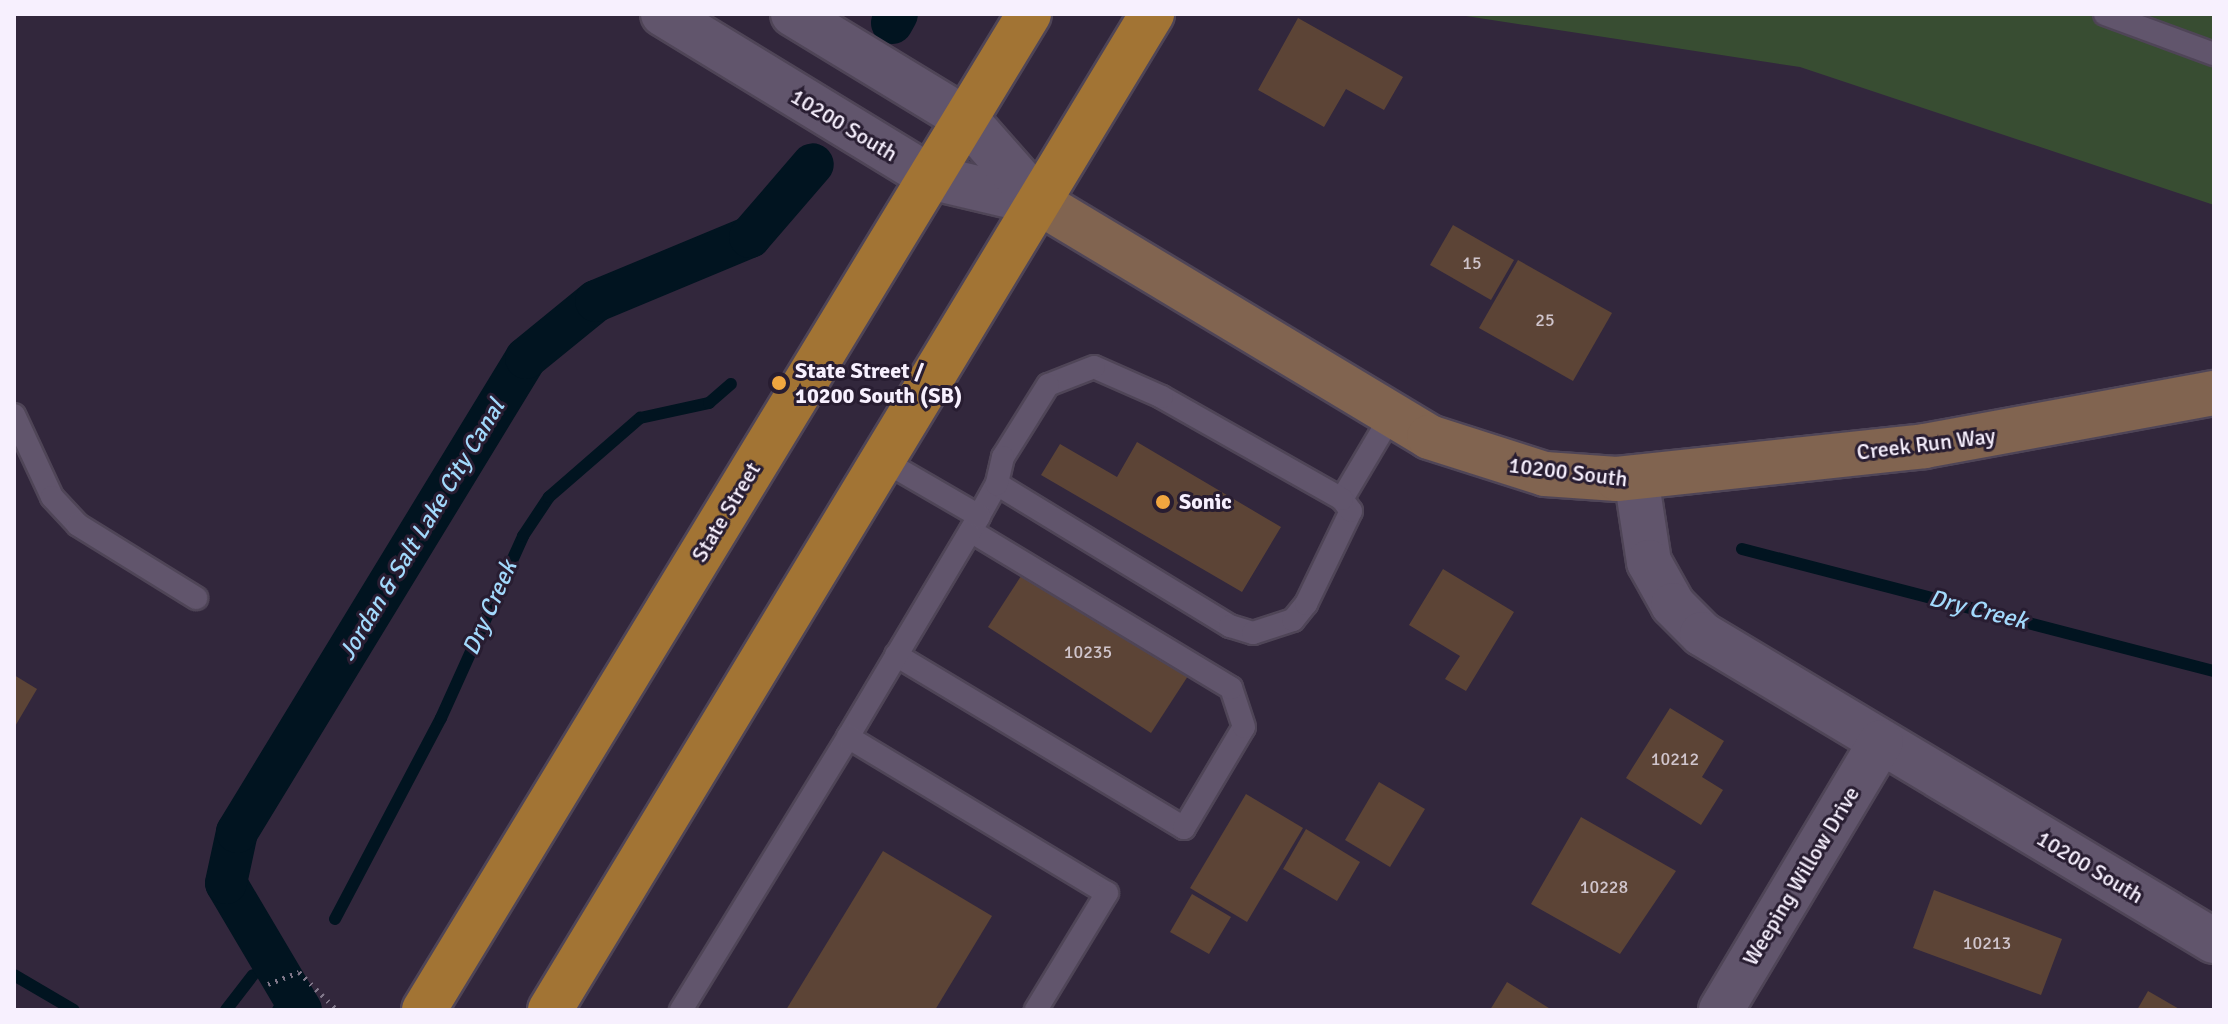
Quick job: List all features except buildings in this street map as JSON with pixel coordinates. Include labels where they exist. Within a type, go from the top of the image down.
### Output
[{"type":"main road","name":"State Street","points":[[424,1010],[1029,14]]},
{"type":"main road","points":[[550,1010],[1152,14]]},
{"type":"street","name":"10200 South","points":[[663,14],[930,177],[1040,203]]},
{"type":"street","name":"10200 South","points":[[793,14],[966,119],[1040,203],[1391,416],[1510,467],[1636,477],[1649,562],[1686,621],[1881,742],[2214,941]]},
{"type":"street","name":"Creek Run Way","points":[[1636,477],[1925,446],[2214,393]]},
{"type":"street","name":"Weeping Willow Drive","points":[[1721,1010],[1881,742]]},
{"type":"lane","points":[[2105,14],[2214,54]]},
{"type":"lane","points":[[681,1010],[975,523],[997,484],[1003,457],[1048,385],[1094,367],[1135,382],[1342,499],[1351,511],[1348,528],[1306,604],[1293,620],[1253,633],[1230,626],[997,484]]},
{"type":"lane","points":[[14,415],[52,497],[78,525],[196,598]]},
{"type":"lane","points":[[1342,499],[1391,416]]},
{"type":"lane","points":[[884,461],[1231,688],[1244,727],[1184,828],[896,655]]},
{"type":"lane","points":[[848,737],[1107,893],[1036,1010]]},
{"type":"path","points":[[268,984],[290,971],[313,979],[337,1010]]},
{"type":"green space","points":[[1453,14],[2214,14],[2214,205],[1800,67]]},
{"type":"waterway","name":"Jordan & Salt Lake City Canal","points":[[892,23],[897,14]]},
{"type":"waterway","name":"Jordan & Salt Lake City Canal","points":[[892,23],[897,14]]},
{"type":"waterway","name":"Jordan & Salt Lake City Canal","points":[[301,1010],[226,883],[237,832],[526,358],[596,301],[750,237],[813,164]]},
{"type":"waterway","name":"Dry Creek","points":[[335,919],[441,718],[523,536],[549,497],[640,418],[709,403],[731,384]]},
{"type":"waterway","name":"Dry Creek","points":[[1742,549],[2214,671]]},
{"type":"waterway","name":"Dry Creek","points":[[14,975],[74,1010]]},
{"type":"waterway","name":"Dry Creek","points":[[226,1010],[253,975]]},
{"type":"waterway","points":[[278,1010],[290,991]]},
{"type":"place","name":"State Street / 10200 South (SB)","points":[[779,383]]},
{"type":"place","name":"Sonic","points":[[1163,502]]}]
